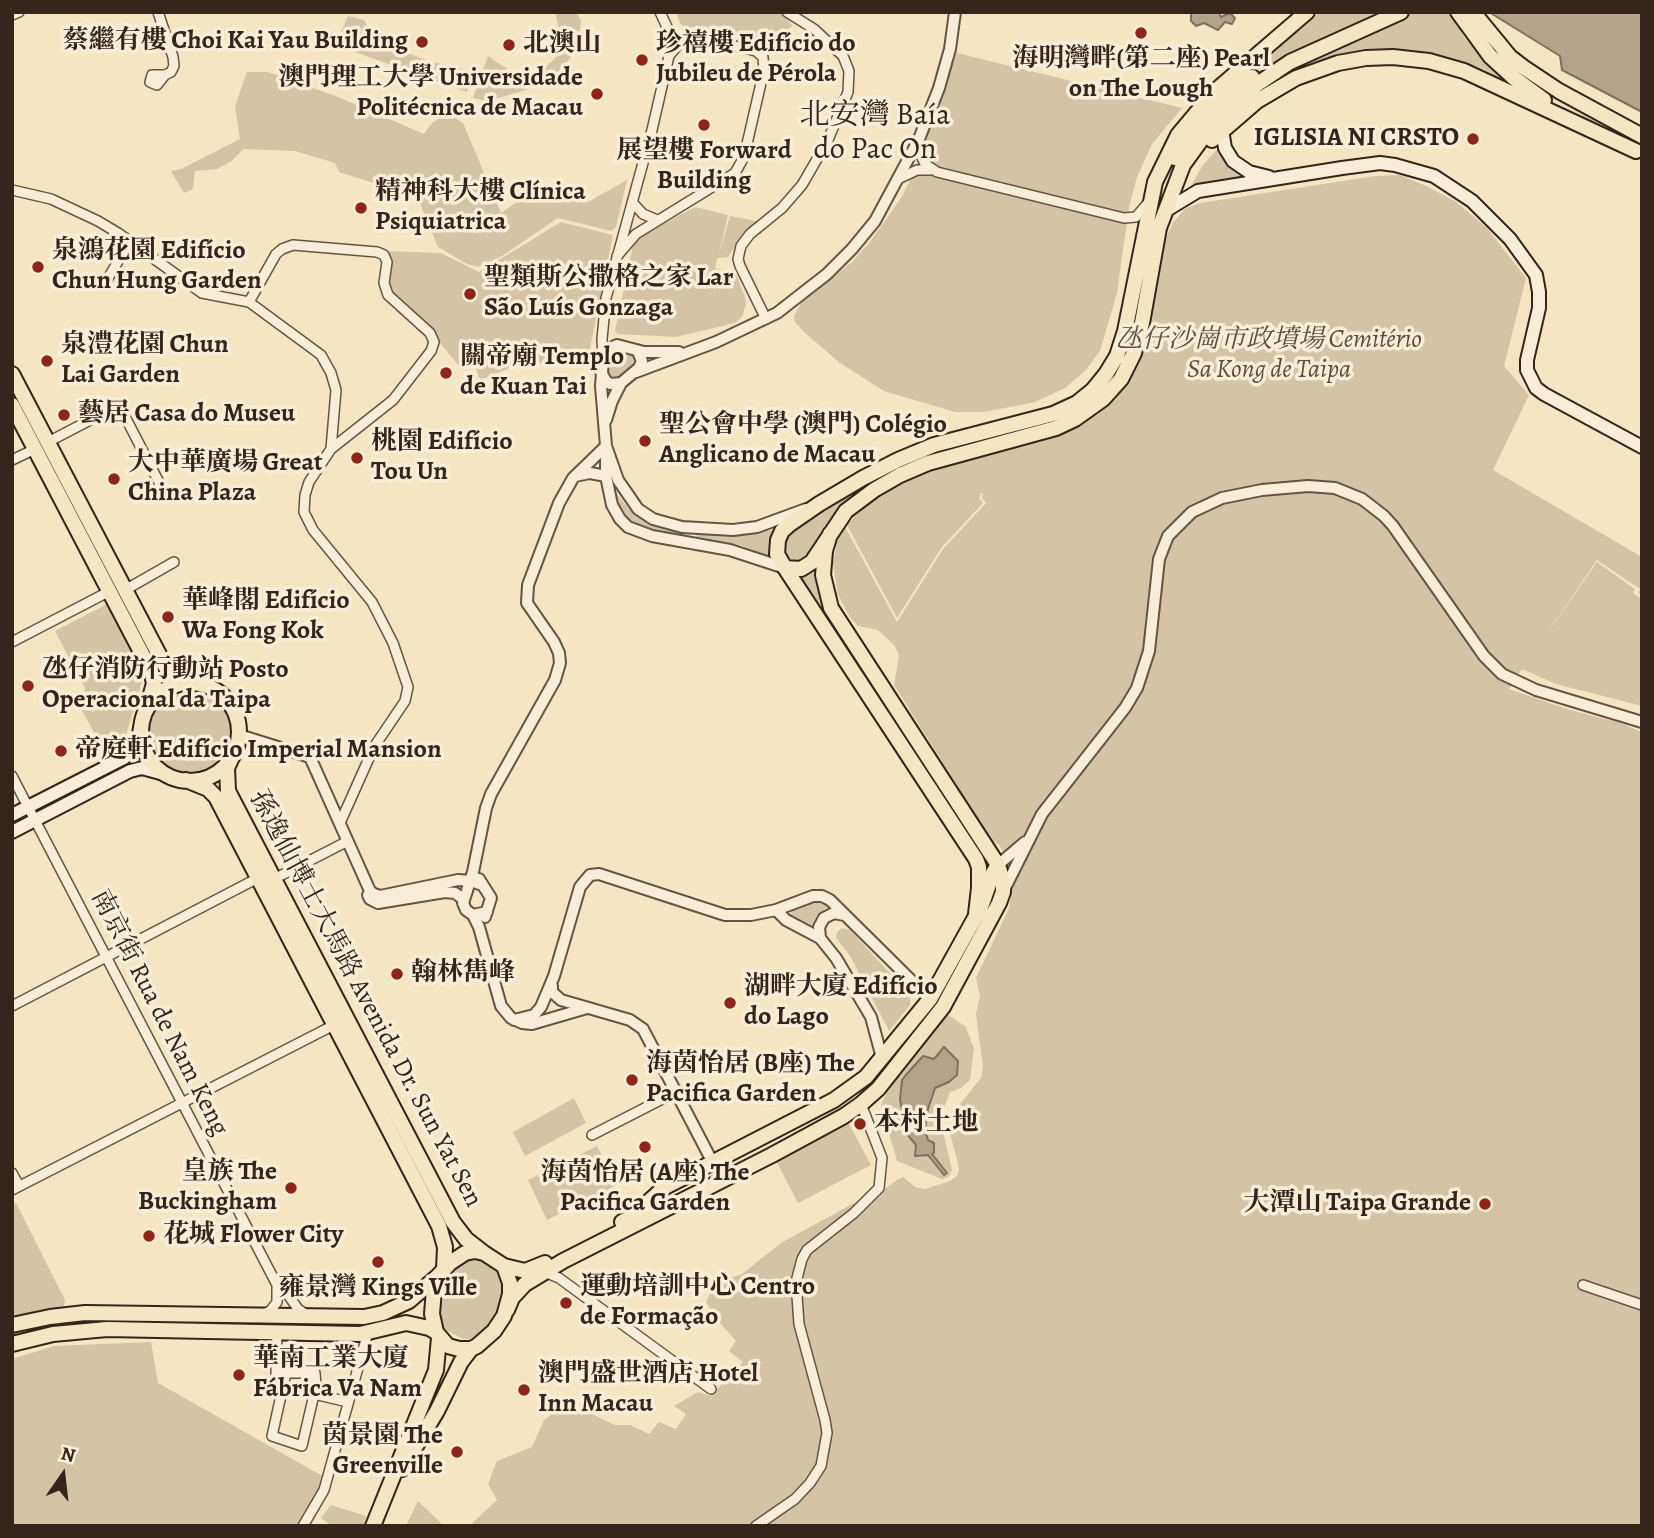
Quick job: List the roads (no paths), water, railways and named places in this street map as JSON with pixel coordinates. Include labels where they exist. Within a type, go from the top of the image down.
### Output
[{"type":"main road","points":[[785,568],[792,570],[806,567],[818,554],[839,518],[855,503],[900,475],[928,463],[1056,428],[1075,419],[1103,399],[1121,379],[1134,353],[1157,237],[1183,165],[1254,81],[1284,54],[1377,12]]},
{"type":"main road","points":[[1149,215],[1162,183],[1196,128],[1226,98],[1308,52],[1401,12]]},
{"type":"main road","points":[[1458,12],[1490,56],[1514,78],[1551,105],[1639,152]]},
{"type":"main road","points":[[1473,12],[1510,57],[1559,91],[1642,136]]},
{"type":"main road","points":[[976,914],[979,867],[976,859],[785,568],[776,547],[782,531],[819,504],[898,460],[934,445],[1053,414],[1077,403],[1093,390],[1116,356],[1125,331],[1151,197],[1164,161],[1178,135],[1214,92],[1303,16]]},
{"type":"main road","points":[[1165,211],[1192,164],[1222,130],[1257,101],[1296,78],[1339,63],[1366,58],[1393,57],[1429,61],[1464,71],[1639,152]]},
{"type":"main road","points":[[1222,130],[1225,148],[1236,164],[1252,173],[1276,179]]},
{"type":"main road","points":[[1165,211],[1198,191],[1380,163],[1421,171],[1458,190],[1472,201],[1510,239],[1536,275],[1538,309],[1527,360],[1527,370],[1536,388],[1642,447]]},
{"type":"main road","points":[[12,374],[41,445],[117,591],[154,683],[138,740],[124,758],[12,815]]},
{"type":"main road","points":[[12,405],[41,445]]},
{"type":"main road","points":[[373,1526],[423,1422],[471,1349],[494,1331],[517,1291],[525,1283],[563,1261],[772,1154],[844,1116],[861,1104],[878,1089],[943,1007],[1003,892],[998,865],[831,608],[823,575],[830,534]]},
{"type":"main road","points":[[12,832],[130,771],[142,768],[186,780],[210,777],[219,772],[232,757],[239,735],[237,718],[226,699],[209,687],[173,675],[117,591]]},
{"type":"main road","points":[[148,705],[169,687],[195,683]]},
{"type":"main road","points":[[140,728],[148,757],[164,774]]},
{"type":"main road","name":"孫逸仙博士大馬路 Avenida Dr. Sun Yat Sen","points":[[232,757],[227,768],[229,791],[274,880],[453,1222],[466,1239],[484,1253]]},
{"type":"main road","name":"孫逸仙博士大馬路 Avenida Dr. Sun Yat Sen","points":[[186,780],[208,789],[216,797],[439,1226],[445,1247],[441,1273]]},
{"type":"main road","points":[[12,1325],[85,1313],[356,1317],[383,1313],[409,1301],[465,1253],[484,1253],[504,1266],[525,1271],[534,1269],[629,1218],[665,1187],[851,1089],[866,1077],[930,999],[981,907],[998,865]]},
{"type":"main road","points":[[924,1031],[930,999]]},
{"type":"main road","points":[[713,1163],[720,1171],[728,1172],[758,1157],[772,1154]]},
{"type":"main road","points":[[504,1266],[510,1283],[506,1310]]},
{"type":"main road","points":[[423,1422],[436,1370],[438,1335],[432,1314],[434,1289],[441,1273]]},
{"type":"main road","points":[[12,1344],[52,1334],[107,1329],[360,1334],[406,1323],[429,1328],[448,1346],[471,1349]]},
{"type":"street","points":[[12,15],[19,12]]},
{"type":"street","points":[[158,12],[173,57],[174,66],[171,72],[165,75]]},
{"type":"street","points":[[638,509],[618,480],[607,446],[602,366],[606,298],[652,130],[669,56],[667,27],[660,12]]},
{"type":"street","points":[[766,319],[740,266],[738,259],[741,246],[750,234],[802,185],[842,111],[849,82],[846,62],[838,50],[814,29],[787,12]]},
{"type":"street","points":[[623,346],[609,349],[602,366],[606,381],[621,383],[636,372],[766,319],[806,292],[852,249],[875,221],[916,144],[939,88],[950,49],[955,12]]},
{"type":"street","points":[[617,256],[636,234],[735,173],[740,167],[765,61],[756,51],[698,37],[682,40],[669,56]]},
{"type":"street","points":[[916,144],[925,164],[937,172]]},
{"type":"street","points":[[897,180],[917,170],[926,169],[1124,218],[1140,214],[1151,197]]},
{"type":"street","points":[[12,190],[51,199],[98,221],[201,293],[249,302],[321,355],[331,373],[336,390],[331,449]]},
{"type":"street","points":[[632,202],[643,214],[657,220]]},
{"type":"street","points":[[104,285],[130,241]]},
{"type":"street","points":[[249,302],[276,254],[293,244],[377,252],[384,255],[387,262],[384,283],[388,295],[427,328],[434,342],[427,357],[393,400],[331,449],[313,475],[305,495],[307,521],[372,602],[393,643],[408,687],[405,701],[374,747],[340,823]]},
{"type":"street","points":[[604,329],[615,343],[638,352],[688,351]]},
{"type":"street","points":[[636,372],[642,361],[638,352]]},
{"type":"street","points":[[604,429],[612,401],[621,383]]},
{"type":"street","points":[[12,460],[119,405],[163,490]]},
{"type":"street","points":[[587,1008],[532,1024],[514,1020],[501,1006],[484,940],[473,915],[464,907],[473,883],[480,829],[491,794],[555,680],[560,663],[554,642],[527,603],[528,585],[559,503],[574,476],[607,446]]},
{"type":"street","points":[[607,446],[606,476],[615,512],[628,527],[647,534],[730,550],[785,568]]},
{"type":"street","points":[[574,476],[590,473],[606,476],[638,509],[653,519],[682,527],[733,530],[757,527],[819,504]]},
{"type":"street","points":[[1003,892],[1042,814],[1125,709],[1137,688],[1149,651],[1159,559],[1168,536],[1183,519],[1202,506],[1222,498],[1287,487],[1321,486],[1335,488],[1362,499],[1393,526],[1484,656],[1502,674],[1536,690],[1642,722]]},
{"type":"street","points":[[682,527],[688,534],[683,541]]},
{"type":"street","points":[[12,642],[174,562]]},
{"type":"street","points":[[239,735],[310,757],[370,891],[374,894],[380,896],[458,880],[473,883],[491,898],[486,912],[484,940]]},
{"type":"street","points":[[300,754],[312,767],[370,899],[378,904],[445,892],[455,893],[473,883]]},
{"type":"street","name":"南京街 Rua de Nam Keng","points":[[12,776],[277,1284],[278,1298],[271,1310],[258,1316]]},
{"type":"street","points":[[998,865],[1029,837]]},
{"type":"street","points":[[274,880],[344,843]]},
{"type":"street","points":[[514,1020],[534,1015],[545,1000],[580,887],[590,875],[606,876],[725,915],[742,916],[776,910],[813,896],[822,896],[830,900],[930,999]]},
{"type":"street","points":[[12,1006],[258,878]]},
{"type":"street","points":[[776,910],[786,920],[820,938],[861,999],[874,1025],[882,1058]]},
{"type":"street","points":[[473,915],[486,912]]},
{"type":"street","points":[[820,938],[819,927],[824,918],[834,914],[845,916]]},
{"type":"street","points":[[554,976],[552,992],[555,997],[630,1020],[641,1027],[713,1163]]},
{"type":"street","points":[[12,1173],[16,1188],[334,1025]]},
{"type":"street","points":[[592,1135],[676,1092]]},
{"type":"street","points":[[756,1526],[787,1506],[801,1493],[817,1473],[823,1457],[827,1433],[825,1420],[799,1324],[796,1282],[807,1250],[854,1213],[879,1188],[882,1158],[861,1104]]},
{"type":"street","points":[[559,1278],[559,1268],[563,1261]]},
{"type":"street","name":"南京街 Rua de Nam Keng","points":[[269,1269],[298,1309],[315,1317]]},
{"type":"street","points":[[545,1272],[559,1278],[711,1389]]},
{"type":"street","points":[[1583,1285],[1642,1305]]},
{"type":"street","points":[[277,1332],[276,1373],[286,1373],[315,1373],[314,1394],[302,1446],[272,1436],[286,1373]]},
{"type":"street","points":[[303,1526],[324,1490],[368,1332]]},
{"type":"street","points":[[314,1394],[348,1402]]},
{"type":"place","name":"海明灣畔(第二座) Pearl on The Lough","points":[[1141,33]]},
{"type":"place","name":"蔡繼有樓 Choi Kai Yau Building","points":[[422,42]]},
{"type":"place","name":"北澳山","points":[[509,45]]},
{"type":"place","name":"珍禧樓 Edifício do Jubileu de Pérola","points":[[642,60]]},
{"type":"place","name":"澳門理工大學 Universidade Politécnica de Macau","points":[[597,94]]},
{"type":"place","name":"展望樓 Forward Building","points":[[704,125]]},
{"type":"place","name":"IGLISIA NI CRSTO","points":[[1473,139]]},
{"type":"place","name":"精神科大樓 Clínica Psiquiatrica","points":[[361,208]]},
{"type":"place","name":"泉鴻花園 Edifício Chun Hung Garden","points":[[38,267]]},
{"type":"place","name":"聖類斯公撒格之家 Lar São Luís Gonzaga","points":[[470,294]]},
{"type":"place","name":"泉澧花園 Chun Lai Garden","points":[[47,361]]},
{"type":"place","name":"關帝廟 Templo de Kuan Tai","points":[[446,373]]},
{"type":"place","name":"藝居 Casa do Museu","points":[[64,415]]},
{"type":"place","name":"聖公會中學 (澳門) Colégio Anglicano de Macau","points":[[645,441]]},
{"type":"place","name":"桃園 Edifício Tou Un","points":[[357,458]]},
{"type":"place","name":"大中華廣場 Great China Plaza","points":[[114,479]]},
{"type":"place","name":"華峰閣 Edifício Wa Fong Kok","points":[[168,617]]},
{"type":"place","name":"氹仔消防行動站 Posto Operacional da Taipa","points":[[28,686]]},
{"type":"place","name":"帝庭軒 Edifício Imperial Mansion","points":[[61,751]]},
{"type":"place","name":"翰林雋峰","points":[[397,974]]},
{"type":"place","name":"湖畔大廈 Edifício do Lago","points":[[730,1003]]},
{"type":"place","name":"海茵怡居 (B座) The Pacifica Garden","points":[[632,1080]]},
{"type":"place","name":"本村土地","points":[[860,1124]]},
{"type":"place","name":"海茵怡居 (A座) The Pacifica Garden","points":[[645,1147]]},
{"type":"place","name":"皇族 The Buckingham","points":[[291,1188]]},
{"type":"place","name":"大潭山 Taipa Grande","points":[[1485,1204]]},
{"type":"place","name":"花城 Flower City","points":[[149,1236]]},
{"type":"place","name":"雍景灣 Kings Ville","points":[[378,1262]]},
{"type":"place","name":"運動培訓中心 Centro de Formação","points":[[566,1303]]},
{"type":"place","name":"華南工業大廈 Fábrica Va Nam","points":[[239,1375]]},
{"type":"place","name":"澳門盛世酒店 Hotel Inn Macau","points":[[524,1390]]},
{"type":"place","name":"茵景園 The Greenville","points":[[457,1452]]},
{"type":"district","name":"北安灣 Baía do Pac On","points":[[875,134]]},
{"type":"park label","name":"氹仔沙崗市政墳場 Cemitério Sa Kong de Taipa","points":[[1269,356]]}]
